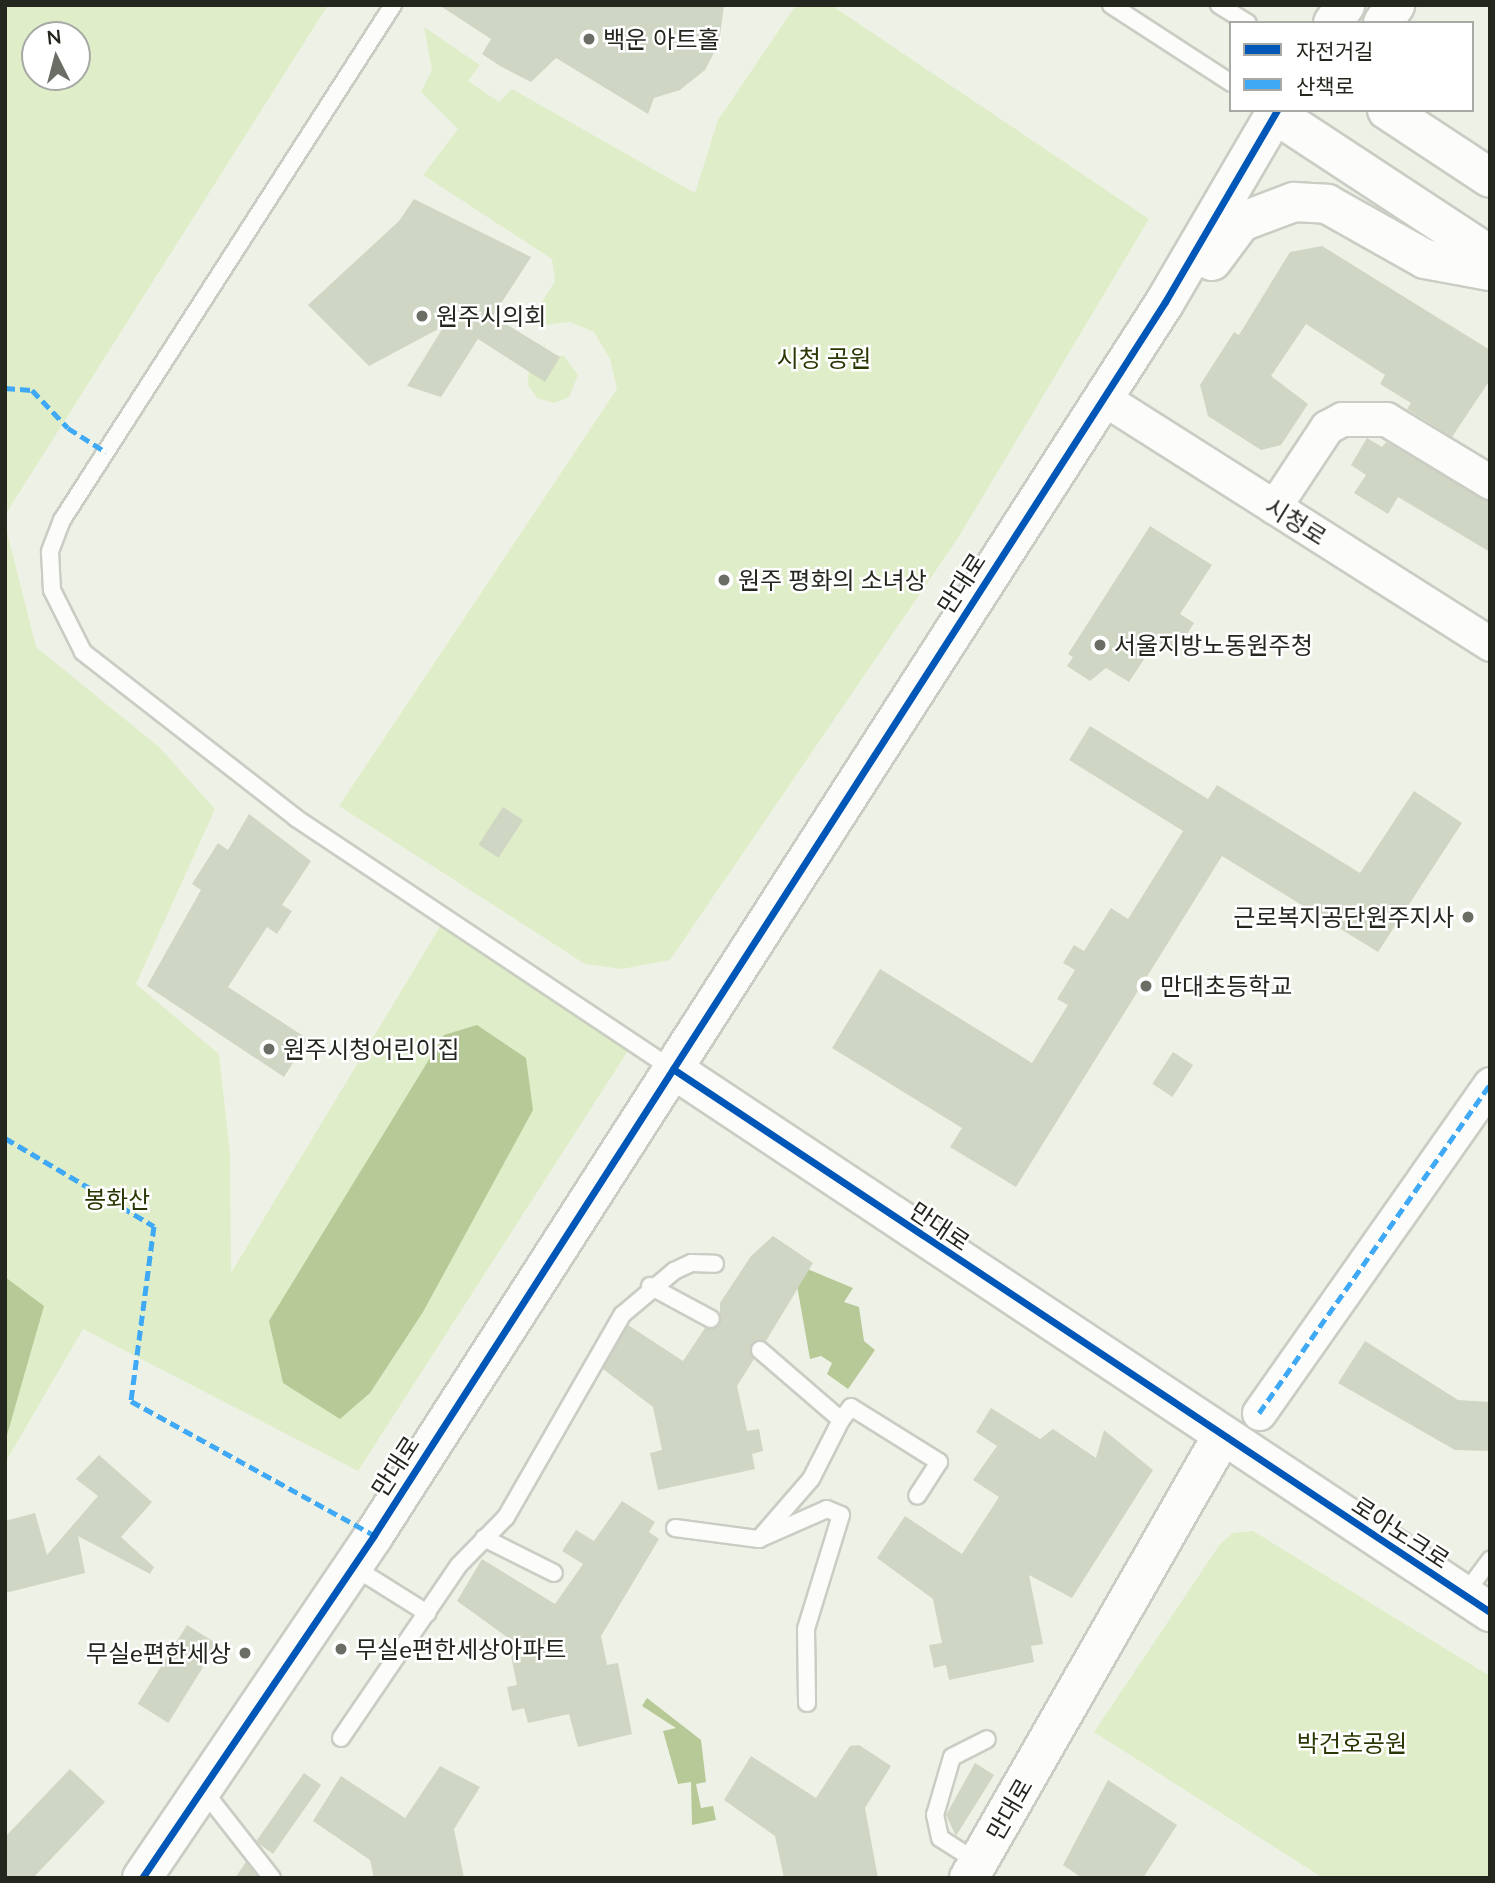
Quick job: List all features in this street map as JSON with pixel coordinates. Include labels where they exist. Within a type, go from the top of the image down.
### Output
[{"type":"street","points":[[1334,21],[1345,5]]},
{"type":"street","points":[[1384,21],[1395,5]]},
{"type":"street","name":"만대로","points":[[142,1878],[352,1566],[1165,302],[1273,112]]},
{"type":"street","points":[[1276,112],[1490,255]]},
{"type":"street","points":[[1390,112],[1490,178]]},
{"type":"street","points":[[1431,112],[1490,160]]},
{"type":"street","points":[[1165,302],[1213,259],[1241,222],[1294,202],[1327,204],[1425,259],[1490,271]]},
{"type":"street","name":"시청로","points":[[1103,398],[1490,644]]},
{"type":"street","points":[[1274,507],[1327,427],[1342,419],[1386,419],[1490,482]]},
{"type":"street","name":"만대로","points":[[673,1069],[1221,1438],[974,1870]]},
{"type":"street","points":[[1259,1413],[1490,1084]]},
{"type":"street","name":"로아노크로","points":[[1221,1438],[1477,1604]]},
{"type":"lane","points":[[393,5],[62,520],[50,552],[51,590],[83,652],[296,818],[673,1069]]},
{"type":"lane","points":[[1111,5],[1229,82]]},
{"type":"lane","points":[[1219,5],[1245,21]]},
{"type":"lane","points":[[341,1738],[427,1614],[484,1538],[506,1517],[622,1315],[650,1286],[691,1263],[715,1264]]},
{"type":"lane","points":[[650,1286],[711,1319]]},
{"type":"lane","points":[[760,1350],[841,1420]]},
{"type":"lane","points":[[760,1539],[810,1479],[850,1407],[939,1462],[917,1496]]},
{"type":"lane","points":[[675,1528],[760,1539],[827,1510],[841,1515],[806,1629],[807,1703]]},
{"type":"lane","points":[[484,1538],[554,1573]]},
{"type":"lane","points":[[1477,1604],[1490,1560]]},
{"type":"lane","points":[[352,1566],[427,1614]]},
{"type":"lane","points":[[974,1870],[940,1838],[935,1815],[952,1756],[987,1739]]},
{"type":"lane","points":[[197,1797],[214,1804],[272,1878]]},
{"type":"green space","points":[[5,5],[328,5],[5,515]]},
{"type":"green space","name":"시청 공원","points":[[796,5],[831,5],[1149,219],[958,538],[670,960],[622,969],[585,964],[339,806],[617,389],[610,359],[594,332],[570,322],[536,326],[533,317],[555,281],[552,259],[423,175],[458,129],[421,92],[432,70],[424,27],[480,65],[468,81],[499,102],[512,89],[695,193],[718,120]]},
{"type":"green space","points":[[547,342],[541,355],[564,356],[578,375],[569,397],[554,403],[537,398],[528,385],[529,368]]},
{"type":"green space","name":"봉화산","points":[[5,524],[36,647],[159,747],[215,809],[136,984],[219,1054],[230,1153],[231,1273],[441,925],[633,1043],[358,1471],[83,1329],[5,1463]]},
{"type":"green space","name":"박건호공원","points":[[1253,1531],[1490,1676],[1490,1878],[1323,1878],[1094,1732],[1220,1544],[1233,1533]]},
{"type":"shaded area","points":[[477,1025],[526,1058],[533,1110],[423,1312],[370,1393],[340,1419],[283,1383],[269,1321],[444,1035]]},
{"type":"shaded area","points":[[793,1263],[853,1288],[844,1302],[859,1307],[864,1341],[875,1350],[848,1389],[827,1374],[832,1363],[821,1356],[810,1359]]},
{"type":"shaded area","points":[[5,1277],[44,1306],[5,1442]]},
{"type":"shaded area","points":[[647,1698],[701,1740],[706,1782],[696,1784],[701,1808],[713,1806],[716,1820],[692,1825],[691,1782],[678,1784],[663,1731],[676,1728],[642,1706]]},
{"type":"building","points":[[439,5],[724,5],[719,43],[705,70],[680,90],[654,98],[648,114],[556,58],[531,82],[500,66],[482,54],[491,39]]},
{"type":"building","points":[[414,199],[531,257],[493,316],[560,357],[545,382],[478,339],[441,397],[407,386],[444,326],[369,366],[308,305],[399,221]]},
{"type":"building","points":[[1322,246],[1490,350],[1490,380],[1452,437],[1407,409],[1411,403],[1380,384],[1385,375],[1306,324],[1271,376],[1308,404],[1281,445],[1261,450],[1208,416],[1200,385],[1234,332],[1239,335],[1290,252]]},
{"type":"building","points":[[1367,438],[1382,447],[1386,442],[1490,501],[1490,552],[1398,497],[1388,514],[1354,493],[1366,475],[1351,465]]},
{"type":"building","points":[[1150,526],[1212,565],[1180,614],[1194,623],[1175,653],[1156,641],[1129,682],[1106,668],[1090,681],[1067,666],[1073,657],[1068,654]]},
{"type":"building","points":[[1090,726],[1208,799],[1217,785],[1360,873],[1414,791],[1462,823],[1378,952],[1222,856],[1016,1187],[950,1147],[962,1128],[832,1048],[880,969],[1032,1063],[1068,1005],[1057,999],[1075,970],[1063,963],[1074,945],[1084,951],[1111,908],[1128,919],[1183,831],[1069,760]]},
{"type":"building","points":[[503,807],[523,820],[499,858],[478,845]]},
{"type":"building","points":[[249,814],[311,861],[282,905],[292,911],[277,934],[267,927],[228,987],[308,1039],[284,1077],[147,986],[201,890],[192,884],[218,843],[228,850]]},
{"type":"building","points":[[1173,1052],[1193,1065],[1172,1097],[1152,1084]]},
{"type":"building","points":[[773,1236],[813,1263],[766,1341],[752,1344],[754,1359],[737,1386],[747,1431],[759,1429],[763,1451],[752,1454],[755,1469],[658,1490],[650,1453],[662,1450],[653,1407],[603,1369],[628,1325],[683,1361],[705,1328],[720,1325],[720,1303],[751,1256]]},
{"type":"building","points":[[1365,1341],[1458,1400],[1490,1402],[1490,1451],[1455,1450],[1338,1383]]},
{"type":"building","points":[[991,1408],[1040,1439],[1053,1429],[1096,1458],[1104,1430],[1153,1470],[1072,1598],[1029,1575],[1043,1644],[1031,1646],[1034,1662],[949,1680],[946,1665],[934,1668],[929,1645],[942,1643],[933,1599],[877,1558],[905,1516],[962,1554],[999,1497],[973,1480],[997,1446],[976,1432]]},
{"type":"building","points":[[99,1455],[152,1502],[121,1537],[154,1567],[150,1574],[78,1536],[85,1573],[5,1593],[5,1521],[35,1513],[47,1555],[98,1496],[76,1479]]},
{"type":"building","points":[[622,1501],[655,1522],[649,1532],[659,1539],[601,1636],[607,1665],[618,1663],[632,1734],[578,1747],[569,1714],[528,1723],[524,1708],[512,1711],[507,1687],[517,1685],[507,1637],[457,1601],[482,1559],[555,1604],[583,1564],[562,1551],[576,1530],[594,1541]]},
{"type":"building","points":[[187,1625],[218,1644],[168,1723],[138,1704]]},
{"type":"building","points":[[859,1745],[891,1766],[865,1808],[878,1878],[784,1878],[775,1836],[724,1800],[751,1756],[816,1798],[850,1746]]},
{"type":"building","points":[[975,1763],[994,1775],[956,1836],[946,1815]]},
{"type":"building","points":[[440,1766],[480,1787],[454,1829],[464,1878],[374,1878],[370,1860],[313,1821],[341,1776],[405,1818]]},
{"type":"building","points":[[70,1769],[105,1802],[33,1878],[5,1878],[5,1837]]},
{"type":"building","points":[[304,1773],[321,1785],[273,1854],[256,1842]]},
{"type":"building","points":[[1108,1780],[1177,1825],[1143,1878],[1082,1878],[1063,1865]]},
{"type":"building","points":[[246,1862],[258,1878],[235,1878]]},
{"type":"marked path","points":[[5,388],[32,390],[68,428],[106,452]]},
{"type":"marked path","points":[[1259,1413],[1490,1084]]},
{"type":"marked path","points":[[5,1138],[154,1226],[131,1401],[374,1535]]},
{"type":"cycle path","points":[[142,1878],[374,1535],[1165,302],[1276,112]]},
{"type":"cycle path","points":[[673,1069],[1490,1612]]},
{"type":"place","name":"백운 아트홀","points":[[589,39]]},
{"type":"place","name":"원주시의회","points":[[422,316]]},
{"type":"place","name":"원주 평화의 소녀상","points":[[724,580]]},
{"type":"place","name":"서울지방노동원주청","points":[[1100,645]]},
{"type":"place","name":"근로복지공단원주지사","points":[[1468,917]]},
{"type":"place","name":"만대초등학교","points":[[1146,986]]},
{"type":"place","name":"원주시청어린이집","points":[[269,1049]]},
{"type":"place","name":"무실e편한세상아파트","points":[[341,1649]]},
{"type":"place","name":"무실e편한세상","points":[[245,1653]]}]
